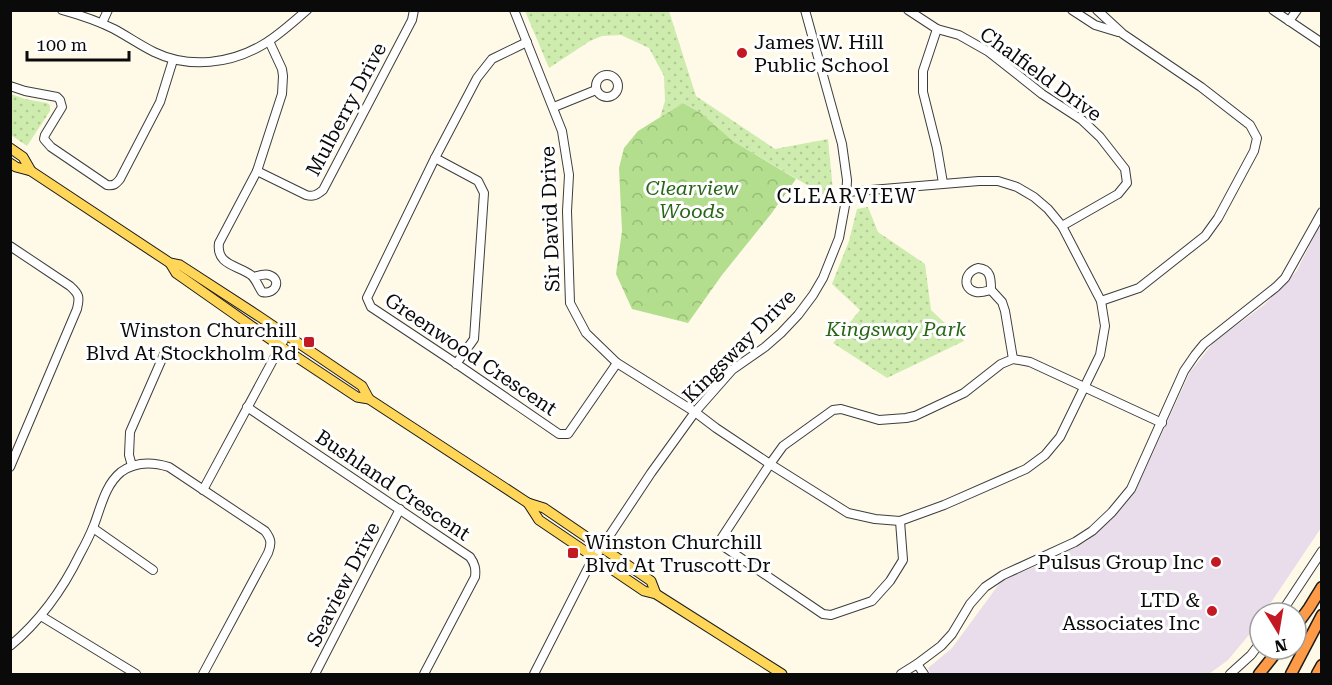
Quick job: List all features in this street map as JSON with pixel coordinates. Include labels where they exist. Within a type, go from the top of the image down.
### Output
[{"type":"highway","points":[[1308,609],[1322,587]]},
{"type":"highway","points":[[1291,675],[1322,615]]},
{"type":"highway","points":[[1260,675],[1270,661]]},
{"type":"highway","points":[[1317,675],[1322,665]]},
{"type":"main road","points":[[10,148],[23,157],[30,171]]},
{"type":"main road","points":[[10,163],[30,171],[170,263],[180,265],[287,334],[362,386],[369,399]]},
{"type":"main road","points":[[170,263],[176,273],[357,397],[369,399],[528,503],[544,508],[603,547],[651,581],[656,594]]},
{"type":"main road","points":[[528,503],[539,520],[595,558],[644,591],[656,594],[782,675]]},
{"type":"street","points":[[62,10],[102,23],[155,53],[173,60],[201,62],[221,60],[246,53],[269,41],[307,10]]},
{"type":"street","points":[[102,23],[108,10]]},
{"type":"street","name":"Mulberry Drive","points":[[257,171],[306,195],[318,195],[323,190],[412,20],[414,10]]},
{"type":"street","name":"Sir David Drive","points":[[514,10],[562,131],[569,175],[567,211],[570,303],[586,333],[617,363],[848,513],[875,519],[900,521]]},
{"type":"street","name":"Kingsway Drive","points":[[534,675],[588,568],[695,412],[732,370],[781,333],[798,315],[823,278],[839,238],[847,180],[842,144],[805,10]]},
{"type":"street","name":"Chalfield Drive","points":[[908,10],[937,29],[959,35],[988,52],[1042,94],[1082,120],[1100,137],[1125,169],[1127,183],[1118,194],[1062,226]]},
{"type":"street","points":[[1096,10],[1122,33],[1201,87],[1250,125],[1257,138],[1254,151],[1244,170],[1218,218],[1205,236],[1139,288],[1101,301]]},
{"type":"street","points":[[1273,10],[1322,44]]},
{"type":"street","points":[[1289,21],[1297,10]]},
{"type":"street","points":[[1075,12],[1095,25],[1122,33]]},
{"type":"street","points":[[937,29],[923,71],[923,92],[943,183]]},
{"type":"street","points":[[254,277],[225,261],[218,250],[219,243],[257,171],[282,94],[282,69],[269,41]]},
{"type":"street","name":"Greenwood Crescent","points":[[527,42],[492,59],[477,78],[367,298],[371,307],[559,434],[568,434],[617,363]]},
{"type":"street","points":[[10,86],[57,97],[62,107],[44,139],[51,147],[107,185],[111,185],[116,184],[120,178],[160,102],[173,60]]},
{"type":"street","points":[[554,107],[596,90]]},
{"type":"street","points":[[435,158],[478,182],[484,193],[474,339],[456,364]]},
{"type":"street","points":[[847,192],[943,183],[998,181],[1017,187],[1034,197],[1062,226],[1101,301],[1105,326],[1100,356],[1085,387],[1060,437],[1045,455],[1026,469],[944,505],[900,521],[903,560],[890,581],[872,601],[831,615],[823,614],[726,548],[721,538],[783,446],[833,410],[841,409],[879,420],[915,416],[964,393],[1001,364],[1013,359],[1030,362],[1085,387],[1162,423]]},
{"type":"street","points":[[901,675],[952,634],[970,604],[985,587],[1003,575],[1075,542],[1092,531],[1112,512],[1131,489],[1185,371],[1195,355],[1204,344],[1285,278],[1322,212]]},
{"type":"street","points":[[10,246],[70,286],[78,294],[79,302],[10,467]]},
{"type":"street","points":[[991,290],[1002,302],[1005,311],[1013,359]]},
{"type":"street","points":[[203,490],[287,334]]},
{"type":"street","points":[[132,466],[129,455],[130,432],[165,352]]},
{"type":"street","name":"Bushland Crescent","points":[[247,407],[470,557],[475,564],[475,577],[424,675]]},
{"type":"street","points":[[10,646],[41,616],[67,577],[93,528],[109,486],[122,471],[132,466],[156,463],[170,467],[265,531],[270,538],[271,545],[203,675]]},
{"type":"street","name":"Seaview Drive","points":[[315,675],[400,509]]},
{"type":"street","points":[[93,528],[153,570]]},
{"type":"street","points":[[1289,601],[1322,551]]},
{"type":"street","points":[[41,616],[136,675]]},
{"type":"street","points":[[1230,675],[1248,658]]},
{"type":"street","points":[[917,664],[924,675]]},
{"type":"shaded area","points":[[1321,223],[1321,528],[1272,601],[1248,601],[1248,636],[1228,660],[1209,674],[930,674],[928,668],[952,648],[1002,580],[1049,561],[1087,541],[1110,521],[1141,479],[1190,372],[1214,342],[1264,305],[1296,272]]},
{"type":"green space","points":[[525,11],[669,11],[696,96],[775,149],[828,139],[834,201],[733,141],[701,113],[683,103],[660,117],[665,101],[664,76],[649,48],[621,35],[602,36],[590,41],[549,68]]},
{"type":"green space","points":[[11,94],[50,105],[50,111],[27,146],[11,135]]},
{"type":"green space","name":"Clearview Woods","points":[[683,103],[701,113],[733,141],[796,179],[688,323],[632,309],[616,274],[622,231],[619,168],[624,148],[638,131]]},
{"type":"green space","name":"Kingsway Park","points":[[868,207],[878,232],[925,264],[931,310],[964,341],[887,378],[833,343],[860,310],[832,284],[849,241],[857,209]]},
{"type":"place","name":"James W. Hill Public School","points":[[742,53]]},
{"type":"place","name":"Winston Churchill Blvd At Stockholm Rd","points":[[309,342]]},
{"type":"place","name":"Winston Churchill Blvd At Truscott Dr","points":[[573,553]]},
{"type":"place","name":"Pulsus Group Inc","points":[[1216,562]]},
{"type":"place","name":"LTD & Associates Inc","points":[[1212,611]]},
{"type":"district","name":"CLEARVIEW","points":[[847,196]]}]
